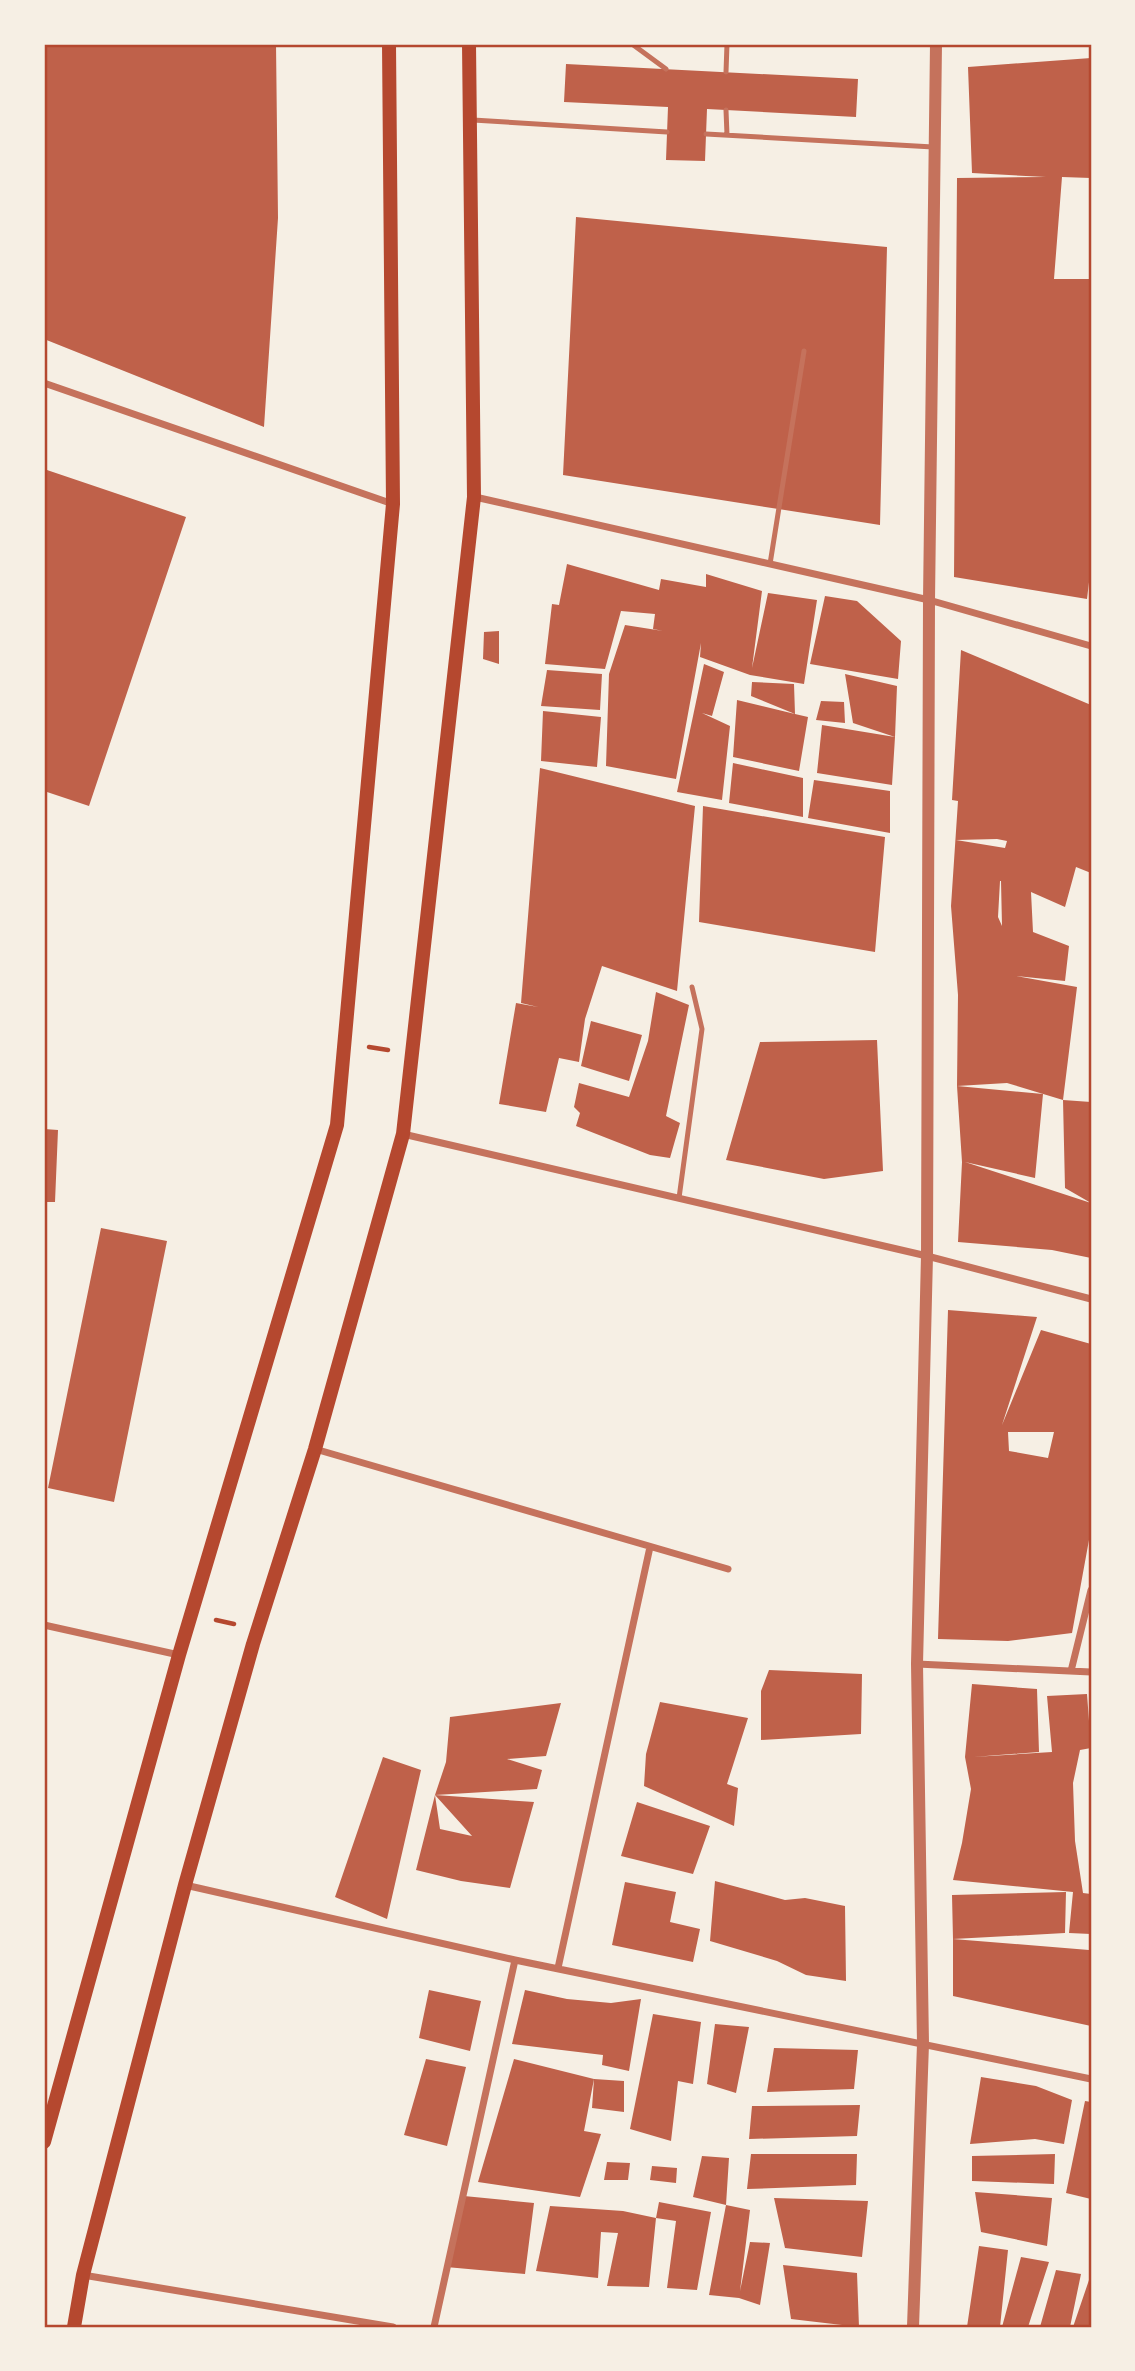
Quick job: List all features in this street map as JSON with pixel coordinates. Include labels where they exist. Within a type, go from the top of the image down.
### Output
[{"type":"main road","points":[[44,2142],[179,1655],[337,1125],[393,504],[388,44]]},
{"type":"main road","points":[[74,2327],[83,2275],[186,1885],[258,1630],[315,1449],[403,1134],[474,497],[468,44]]},
{"type":"street","points":[[913,2327],[923,2043],[917,1664],[927,1256],[929,600],[936,44]]},
{"type":"street","points":[[44,383],[393,504]]},
{"type":"street","points":[[474,497],[929,600],[1091,646]]},
{"type":"street","points":[[403,1134],[927,1256],[1091,1298]]},
{"type":"street","points":[[315,1449],[728,1569]]},
{"type":"street","points":[[558,1968],[650,1547]]},
{"type":"street","points":[[1071,1671],[1091,1590]]},
{"type":"street","points":[[44,1625],[179,1655]]},
{"type":"street","points":[[917,1664],[1091,1672]]},
{"type":"street","points":[[186,1885],[515,1960],[1091,2079]]},
{"type":"street","points":[[434,2327],[515,1960]]},
{"type":"street","points":[[83,2275],[393,2327]]},
{"type":"lane","points":[[632,44],[666,69]]},
{"type":"lane","points":[[726,72],[727,44]]},
{"type":"lane","points":[[726,110],[726,135]]},
{"type":"lane","points":[[469,120],[667,132]]},
{"type":"lane","points":[[706,134],[933,147]]},
{"type":"lane","points":[[770,564],[804,351]]},
{"type":"lane","points":[[680,1198],[702,1029],[692,987]]},
{"type":"path","points":[[344,1043],[412,1054]]},
{"type":"path","points":[[191,1615],[258,1630]]},
{"type":"building","points":[[44,44],[276,44],[278,218],[264,427],[44,339]]},
{"type":"building","points":[[1091,58],[1091,178],[1062,177],[1054,279],[1091,279],[1091,565],[1087,599],[954,577],[957,178],[1046,177],[972,173],[968,67]]},
{"type":"building","points":[[566,64],[858,79],[856,117],[707,109],[705,161],[666,160],[668,107],[564,102]]},
{"type":"building","points":[[576,217],[887,247],[880,525],[563,475]]},
{"type":"building","points":[[44,469],[186,517],[89,806],[44,791]]},
{"type":"building","points":[[567,564],[659,590],[661,579],[706,587],[706,574],[762,591],[752,668],[768,593],[817,600],[804,684],[750,675],[700,657],[701,643],[676,779],[606,766],[609,674],[625,625],[663,631],[653,629],[655,614],[621,611],[605,669],[545,664],[552,604],[559,605]]},
{"type":"building","points":[[825,596],[857,601],[901,641],[898,679],[810,664]]},
{"type":"building","points":[[499,631],[499,664],[483,659],[484,632]]},
{"type":"building","points":[[961,650],[1091,705],[1091,873],[1076,867],[1065,907],[1031,892],[1033,932],[1069,946],[1065,981],[1016,976],[1077,987],[1063,1100],[1007,1083],[957,1086],[958,995],[951,906],[958,801],[952,800]],"holes":[[[956,840],[1007,841],[1005,848]],[[1001,881],[1002,926],[998,917]]]},
{"type":"building","points":[[704,664],[724,672],[712,716],[702,713],[730,726],[722,800],[677,792]]},
{"type":"building","points":[[547,670],[602,674],[600,710],[541,706]]},
{"type":"building","points":[[845,674],[897,686],[895,737],[853,723]]},
{"type":"building","points":[[752,682],[794,684],[795,714],[751,696]]},
{"type":"building","points":[[737,700],[808,717],[799,771],[733,757]]},
{"type":"building","points":[[821,701],[844,702],[845,723],[816,720]]},
{"type":"building","points":[[543,711],[601,717],[597,767],[541,761]]},
{"type":"building","points":[[822,725],[895,737],[892,785],[817,773]]},
{"type":"building","points":[[733,763],[803,778],[803,817],[729,803]]},
{"type":"building","points":[[540,768],[695,806],[677,991],[602,966],[585,1019],[579,1062],[559,1058],[546,1112],[499,1104],[516,1003],[538,1007],[521,1003]]},
{"type":"building","points":[[814,780],[890,791],[890,833],[808,818]]},
{"type":"building","points":[[703,806],[885,837],[875,952],[699,922]]},
{"type":"building","points":[[656,992],[689,1005],[666,1116],[680,1123],[670,1158],[650,1155],[576,1126],[580,1113],[574,1107],[579,1083],[629,1097],[648,1041]]},
{"type":"building","points":[[591,1021],[642,1035],[629,1081],[581,1066]]},
{"type":"building","points":[[877,1040],[883,1171],[824,1179],[726,1160],[760,1042]]},
{"type":"building","points":[[957,1086],[1043,1094],[1035,1178],[965,1162],[1091,1203],[1091,1258],[1052,1250],[958,1242],[962,1162]]},
{"type":"building","points":[[1063,1100],[1091,1102],[1091,1203],[1065,1188]]},
{"type":"building","points":[[44,1129],[58,1130],[55,1202],[44,1202]]},
{"type":"building","points":[[101,1228],[167,1241],[114,1502],[48,1488]]},
{"type":"building","points":[[948,1310],[1037,1317],[1002,1425],[1041,1330],[1091,1344],[1091,1529],[1072,1633],[1008,1641],[938,1639]],"holes":[[[1008,1432],[1054,1432],[1048,1458],[1009,1451]]]},
{"type":"building","points":[[769,1670],[862,1674],[861,1734],[761,1740],[761,1691]]},
{"type":"building","points":[[972,1684],[1037,1689],[1039,1752],[973,1757],[1052,1752],[1047,1696],[1087,1694],[1091,1748],[1080,1750],[1073,1783],[1075,1841],[1083,1893],[1091,1894],[1091,1934],[1069,1933],[1073,1892],[953,1880],[971,1789],[965,1757]]},
{"type":"building","points":[[660,1702],[748,1718],[727,1784],[738,1788],[734,1826],[644,1786],[646,1754]]},
{"type":"building","points":[[561,1703],[546,1756],[507,1759],[542,1770],[537,1789],[435,1795],[446,1762],[450,1717]]},
{"type":"building","points":[[383,1757],[421,1770],[387,1919],[335,1897]]},
{"type":"building","points":[[435,1795],[534,1802],[510,1888],[461,1881],[416,1870]],"holes":[[[435,1795],[472,1836],[440,1829]]]},
{"type":"building","points":[[637,1802],[710,1826],[693,1874],[621,1856]]},
{"type":"building","points":[[715,1881],[785,1900],[805,1898],[845,1906],[846,1981],[806,1975],[777,1961],[710,1941]]},
{"type":"building","points":[[625,1882],[676,1892],[670,1922],[700,1929],[693,1962],[612,1945]]},
{"type":"building","points":[[1066,1892],[1065,1933],[953,1939],[952,1895]]},
{"type":"building","points":[[953,1939],[1089,1950],[1091,2026],[953,1996]]},
{"type":"building","points":[[429,1990],[481,2001],[470,2051],[419,2038]]},
{"type":"building","points":[[525,1990],[567,1999],[611,2003],[641,1999],[629,2071],[602,2065],[603,2055],[512,2044]]},
{"type":"building","points":[[653,2014],[701,2022],[693,2084],[678,2081],[671,2141],[630,2129]]},
{"type":"building","points":[[715,2024],[749,2027],[736,2093],[707,2084]]},
{"type":"building","points":[[774,2048],[858,2050],[854,2089],[767,2092]]},
{"type":"building","points":[[426,2059],[466,2067],[447,2146],[404,2135]]},
{"type":"building","points":[[514,2059],[594,2079],[584,2131],[601,2134],[580,2197],[478,2182]]},
{"type":"building","points":[[981,2077],[1036,2086],[1072,2100],[1064,2144],[1035,2139],[970,2144]]},
{"type":"building","points":[[594,2079],[624,2081],[624,2112],[592,2108]]},
{"type":"building","points":[[1085,2101],[1091,2102],[1091,2199],[1066,2193]]},
{"type":"building","points":[[860,2105],[857,2136],[749,2139],[752,2106]]},
{"type":"building","points":[[751,2154],[857,2154],[856,2185],[747,2189]]},
{"type":"building","points":[[1055,2154],[1054,2184],[972,2181],[972,2156]]},
{"type":"building","points":[[702,2156],[729,2158],[726,2205],[693,2197]]},
{"type":"building","points":[[607,2162],[630,2163],[628,2180],[604,2180]]},
{"type":"building","points":[[652,2166],[677,2168],[676,2183],[650,2180]]},
{"type":"building","points":[[975,2192],[1052,2198],[1047,2246],[981,2232]]},
{"type":"building","points":[[464,2196],[534,2203],[525,2274],[446,2267]]},
{"type":"building","points":[[774,2198],[868,2201],[862,2257],[785,2248]]},
{"type":"building","points":[[659,2202],[711,2212],[697,2290],[667,2288],[676,2221],[656,2218]]},
{"type":"building","points":[[726,2205],[750,2210],[740,2291],[750,2242],[770,2243],[760,2305],[739,2298],[709,2295]]},
{"type":"building","points":[[550,2206],[623,2211],[656,2218],[649,2287],[607,2286],[618,2233],[601,2232],[598,2278],[536,2271]]},
{"type":"building","points":[[979,2246],[1008,2250],[1000,2327],[967,2327]]},
{"type":"building","points":[[1021,2257],[1049,2262],[1028,2327],[1002,2327]]},
{"type":"building","points":[[783,2265],[857,2273],[859,2327],[791,2319]]},
{"type":"building","points":[[1056,2270],[1081,2274],[1070,2327],[1040,2327]]},
{"type":"building","points":[[1089,2280],[1091,2327],[1073,2327]]}]
